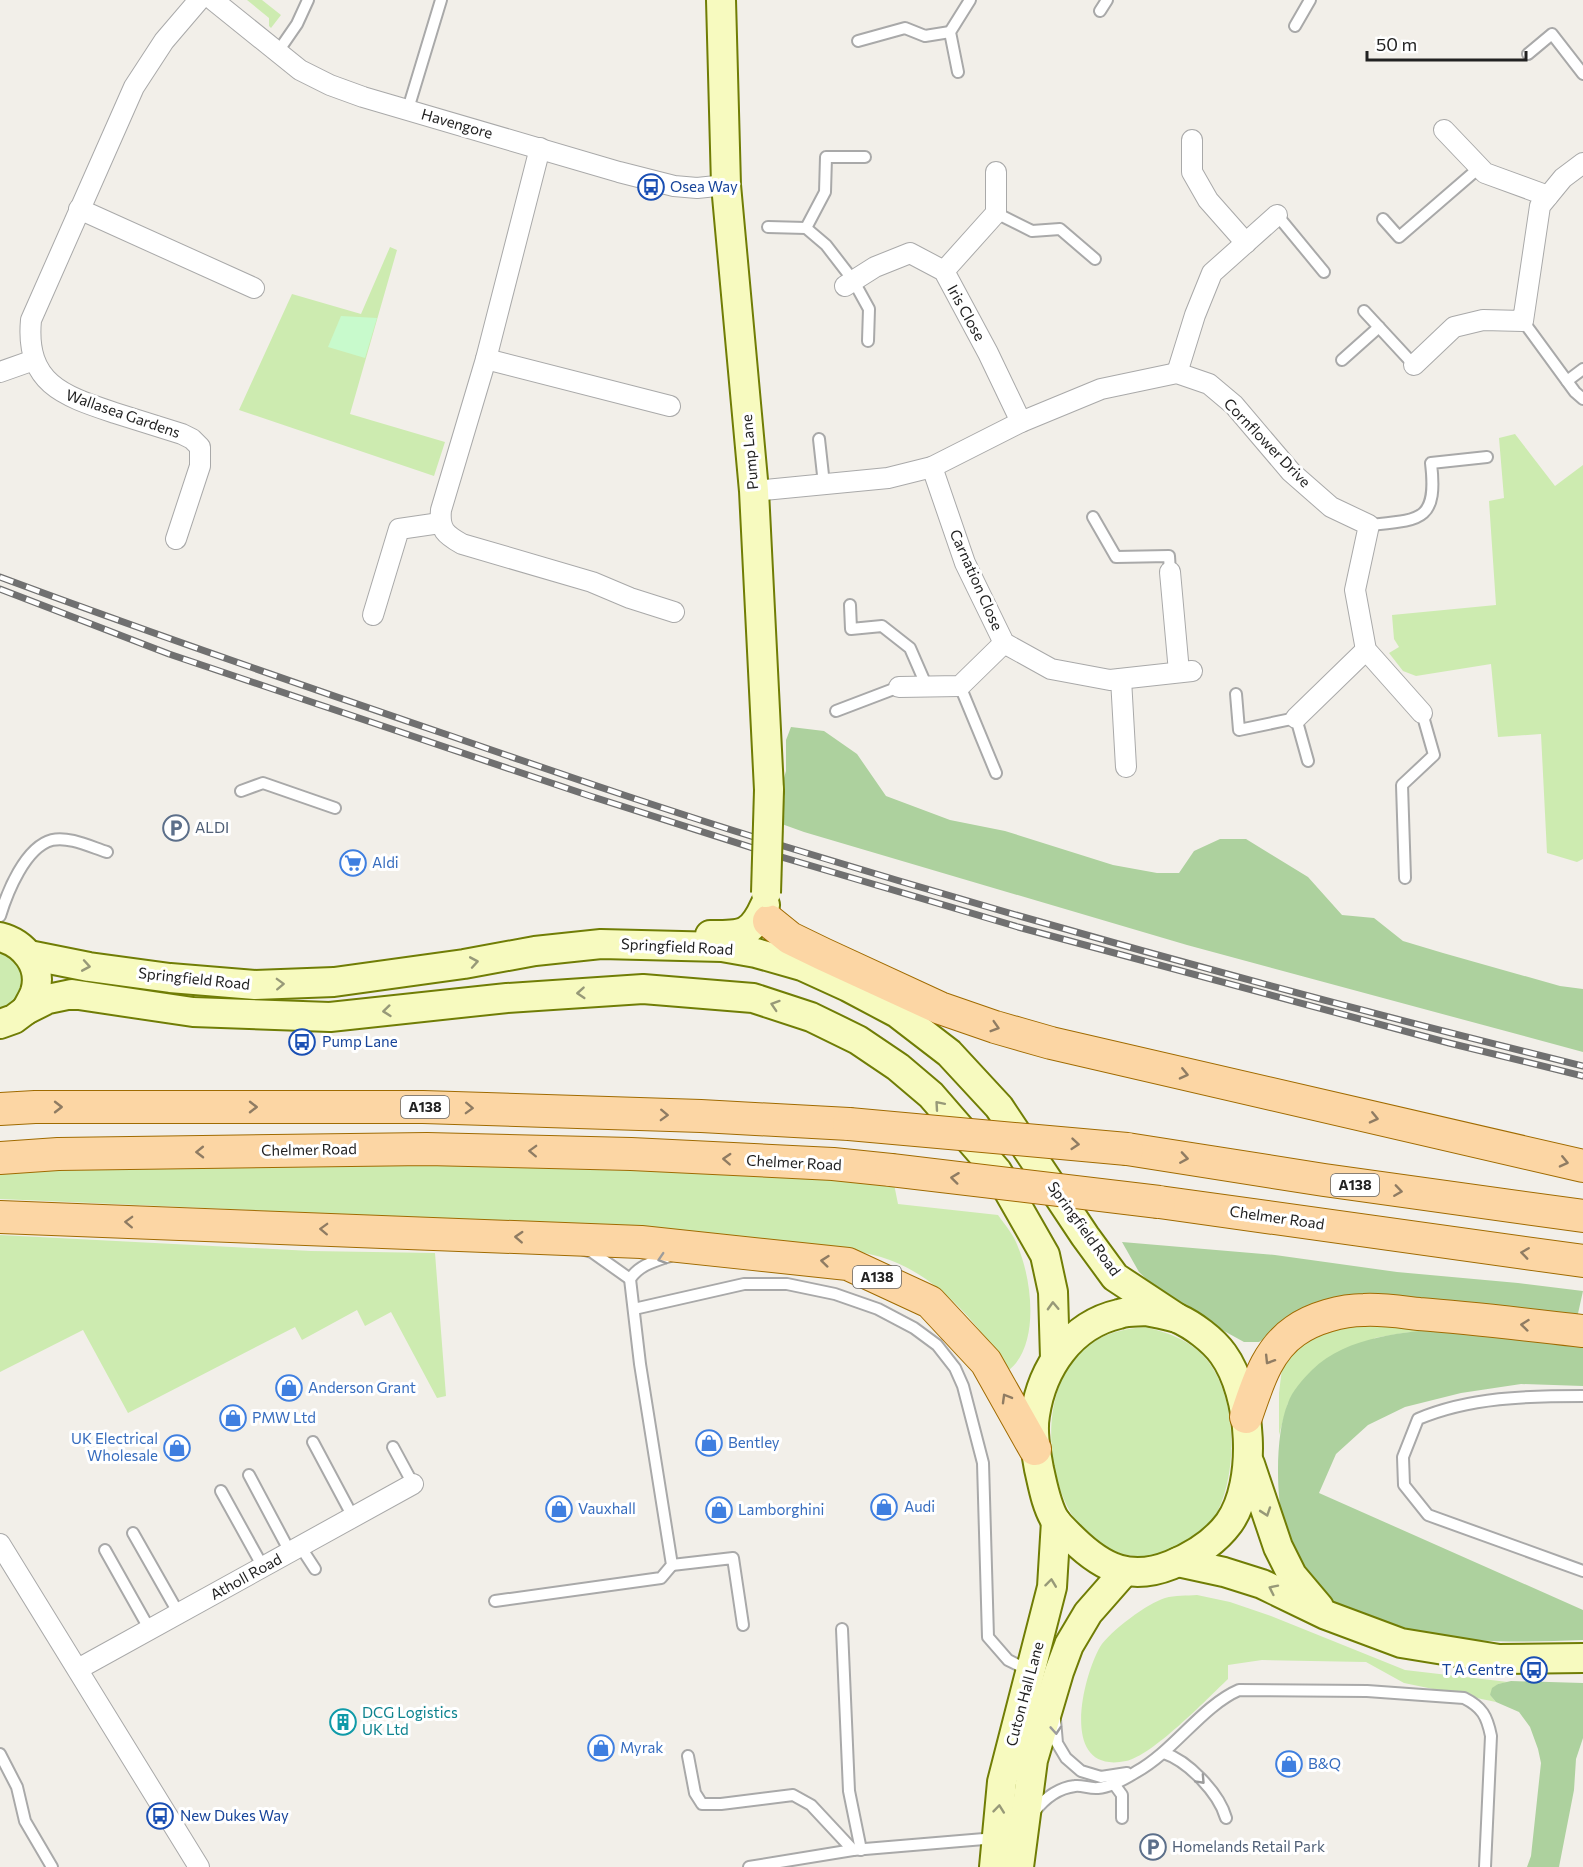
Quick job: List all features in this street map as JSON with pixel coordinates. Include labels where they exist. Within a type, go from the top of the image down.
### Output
[{"type":"main road","name":"Pump Lane","points":[[721,0],[726,185],[754,491],[769,790],[767,907]]},
{"type":"main road","points":[[600,944],[654,934],[725,935],[748,931],[757,923],[767,907]]},
{"type":"main road","points":[[767,907],[780,943],[802,966]]},
{"type":"main road","points":[[767,907],[790,938],[940,1008],[995,1027],[1051,1043],[1583,1166]]},
{"type":"main road","name":"Springfield Road","points":[[0,937],[18,944],[29,955],[89,967],[170,978],[255,985],[334,982],[465,964],[536,951],[600,944],[722,947],[756,953],[802,966],[897,1013],[949,1053],[999,1107],[1115,1277],[1200,1332],[1223,1354],[1238,1385],[1246,1417],[1247,1456]]},
{"type":"main road","points":[[26,1010],[36,991],[37,978],[29,955]]},
{"type":"main road","points":[[848,987],[940,1008]]},
{"type":"main road","name":"Springfield Road","points":[[0,1024],[14,1019],[48,999],[72,994],[193,1012],[330,1017],[507,998],[643,988],[753,998],[811,1017],[858,1040],[898,1067],[931,1095],[997,1171],[1045,1255],[1053,1292],[1055,1358]]},
{"type":"main road","name":"A138","points":[[0,1109],[35,1107],[423,1107],[701,1116],[849,1124],[1127,1149],[1324,1180],[1583,1216]]},
{"type":"main road","name":"Chelmer Road","points":[[0,1158],[58,1154],[427,1149],[631,1154],[833,1164],[1159,1202],[1583,1261]]},
{"type":"main road","name":"A138","points":[[0,1217],[640,1242],[848,1264],[930,1302],[986,1362],[1035,1449]]},
{"type":"main road","points":[[1246,1417],[1263,1370],[1276,1348],[1294,1331],[1311,1322],[1338,1314],[1364,1310],[1583,1331]]},
{"type":"main road","points":[[1177,1318],[1146,1311],[1120,1313],[1098,1321],[1074,1336],[1055,1358],[1043,1383],[1035,1416],[1035,1449],[1044,1494],[1056,1521],[1091,1556],[1124,1572],[1153,1572],[1178,1562],[1203,1547],[1222,1531],[1236,1513],[1244,1488],[1247,1456]]},
{"type":"main road","points":[[1247,1456],[1278,1547],[1292,1575],[1326,1615]]},
{"type":"main road","name":"Cuton Hall Lane","points":[[1019,1867],[1045,1672],[1056,1521]]},
{"type":"main road","points":[[1178,1562],[1224,1572],[1262,1584],[1326,1615],[1401,1643],[1499,1659],[1583,1658]]},
{"type":"main road","name":"Cuton Hall Lane","points":[[994,1867],[1002,1782],[1045,1672],[1069,1645],[1088,1613],[1124,1572]]},
{"type":"street","name":"Wallasea Gardens","points":[[176,539],[200,466],[200,447],[192,439],[182,434],[76,400],[58,391],[43,375],[34,360],[29,340],[31,320],[134,87],[164,41],[200,0]]},
{"type":"street","name":"Havengore","points":[[213,0],[300,70],[330,85],[363,97],[674,186],[697,188],[726,185]]},
{"type":"street","points":[[1444,130],[1485,173],[1548,196]]},
{"type":"street","points":[[1192,140],[1192,172],[1208,200],[1246,243]]},
{"type":"street","points":[[540,148],[486,359],[441,510],[440,523],[448,536],[462,544],[592,582],[630,598],[674,612]]},
{"type":"street","points":[[1414,365],[1454,327],[1483,320],[1523,321],[1540,206],[1563,178],[1583,163]]},
{"type":"street","points":[[944,271],[996,213],[996,172]]},
{"type":"street","points":[[79,209],[254,288]]},
{"type":"street","points":[[754,491],[888,478],[932,467],[1021,422],[1101,389],[1177,373],[1195,315],[1212,273],[1276,215]]},
{"type":"street","name":"Iris Close","points":[[849,283],[875,267],[909,253],[944,271],[988,353],[1021,422]]},
{"type":"street","points":[[486,359],[670,406]]},
{"type":"street","points":[[0,372],[34,360]]},
{"type":"street","name":"Cornflower Drive","points":[[1177,373],[1209,384],[1234,405],[1299,479],[1331,507],[1369,525]]},
{"type":"street","name":"Carnation Close","points":[[932,467],[965,563],[1004,643],[1051,669],[1110,680],[1186,671],[1170,572]]},
{"type":"street","points":[[373,615],[399,529],[440,523]]},
{"type":"street","points":[[1369,525],[1355,591],[1366,650],[1422,713]]},
{"type":"street","points":[[899,687],[960,686],[1004,643]]},
{"type":"street","points":[[1296,718],[1366,650]]},
{"type":"street","points":[[1121,679],[1125,767]]},
{"type":"street","name":"Atholl Road","points":[[78,1670],[413,1484]]},
{"type":"street","points":[[0,1544],[200,1867]]},
{"type":"lane","points":[[277,53],[297,24],[308,0]]},
{"type":"lane","points":[[408,109],[441,0]]},
{"type":"lane","points":[[958,72],[950,32],[970,0]]},
{"type":"lane","points":[[1100,11],[1107,0]]},
{"type":"lane","points":[[1295,26],[1310,0]]},
{"type":"lane","points":[[858,41],[905,28],[925,36],[950,32]]},
{"type":"lane","points":[[1528,54],[1552,34],[1583,74]]},
{"type":"lane","points":[[806,228],[825,192],[826,157],[865,157]]},
{"type":"lane","points":[[1383,219],[1399,237],[1480,167]]},
{"type":"lane","points":[[996,213],[1032,231],[1060,229],[1095,259]]},
{"type":"lane","points":[[1276,215],[1324,272]]},
{"type":"lane","points":[[768,227],[806,228],[826,245],[849,283],[869,309],[868,341]]},
{"type":"lane","points":[[1364,311],[1414,365]]},
{"type":"lane","points":[[1523,321],[1575,392],[1583,399]]},
{"type":"lane","points":[[1342,360],[1379,327]]},
{"type":"lane","points":[[1567,381],[1583,369]]},
{"type":"lane","points":[[819,439],[824,484]]},
{"type":"lane","points":[[1369,525],[1411,521],[1428,509],[1434,489],[1431,463],[1487,457]]},
{"type":"lane","points":[[1093,517],[1116,557],[1169,556],[1170,572]]},
{"type":"lane","points":[[850,605],[851,629],[882,626],[910,648],[927,687]]},
{"type":"lane","points":[[960,686],[996,773]]},
{"type":"lane","points":[[836,711],[899,687]]},
{"type":"lane","points":[[1236,694],[1239,730],[1296,718],[1308,761]]},
{"type":"lane","points":[[1405,878],[1401,785],[1434,755],[1422,713]]},
{"type":"lane","points":[[241,790],[263,783],[335,808]]},
{"type":"lane","points":[[0,916],[10,889],[25,861],[37,847],[59,840],[81,843],[107,852]]},
{"type":"lane","points":[[551,1238],[592,1252],[630,1279]]},
{"type":"lane","points":[[672,1565],[640,1364],[630,1279],[646,1264],[699,1248]]},
{"type":"lane","points":[[634,1309],[744,1284],[788,1284],[835,1294],[878,1309],[914,1328],[937,1346],[955,1368],[963,1386],[983,1463],[988,1637],[1008,1660],[1045,1672],[1055,1717],[1057,1743],[1066,1758],[1081,1771],[1101,1777],[1137,1772]]},
{"type":"lane","points":[[1583,1396],[1514,1396],[1442,1409],[1418,1419],[1403,1457],[1404,1485],[1428,1515],[1583,1571]]},
{"type":"lane","points":[[313,1442],[353,1517]]},
{"type":"lane","points":[[393,1447],[413,1484]]},
{"type":"lane","points":[[249,1475],[295,1549],[315,1569]]},
{"type":"lane","points":[[221,1491],[263,1567]]},
{"type":"lane","points":[[133,1533],[179,1614]]},
{"type":"lane","points":[[105,1550],[150,1630]]},
{"type":"lane","points":[[495,1601],[661,1578],[672,1565],[733,1558],[743,1625]]},
{"type":"lane","points":[[842,1629],[849,1791],[857,1850]]},
{"type":"lane","points":[[1023,1826],[1038,1806],[1053,1793],[1075,1786],[1098,1788],[1114,1784],[1137,1772],[1164,1753],[1225,1696],[1239,1690],[1367,1691],[1464,1698],[1477,1705],[1482,1712],[1488,1722],[1491,1736],[1485,1867]]},
{"type":"lane","points":[[1164,1753],[1175,1756],[1197,1775],[1220,1801],[1226,1818]]},
{"type":"lane","points":[[0,1754],[17,1787],[31,1833],[52,1867]]},
{"type":"lane","points":[[688,1756],[695,1793],[702,1804],[721,1804],[793,1795],[811,1805],[857,1850]]},
{"type":"lane","points":[[1114,1784],[1122,1795],[1122,1818]]},
{"type":"lane","points":[[749,1867],[857,1850],[996,1838]]},
{"type":"green space","points":[[247,0],[262,0],[281,15],[271,28],[269,18]]},
{"type":"green space","points":[[390,247],[397,250],[350,414],[445,442],[434,476],[239,410],[292,294],[361,314]]},
{"type":"green space","points":[[341,316],[377,318],[365,358],[328,347]]},
{"type":"green space","points":[[1515,434],[1555,486],[1583,465],[1583,859],[1577,862],[1547,853],[1541,734],[1498,737],[1491,664],[1416,676],[1403,671],[1389,653],[1399,647],[1394,639],[1392,615],[1496,605],[1489,501],[1504,498],[1499,438]]},
{"type":"green space","points":[[791,727],[824,731],[857,754],[886,796],[950,820],[1005,831],[1113,865],[1157,873],[1179,873],[1194,851],[1220,839],[1246,839],[1308,877],[1342,915],[1374,918],[1403,941],[1560,986],[1583,989],[1583,1052],[1187,945],[779,823],[780,792],[786,771],[786,740]]},
{"type":"green space","points":[[0,950],[8,953],[18,964],[22,986],[16,1000],[0,1011]]},
{"type":"green space","points":[[387,1164],[715,1173],[894,1184],[898,1204],[998,1215],[1016,1243],[1027,1277],[1030,1312],[1025,1345],[1019,1359],[1009,1370],[970,1319],[938,1288],[920,1275],[881,1257],[836,1247],[251,1210],[0,1199],[0,1172],[93,1167]]},
{"type":"green space","points":[[0,1235],[311,1251],[435,1253],[446,1396],[437,1398],[391,1312],[365,1326],[357,1310],[302,1340],[295,1327],[128,1413],[83,1330],[0,1372]]},
{"type":"green space","points":[[1122,1242],[1275,1255],[1397,1272],[1583,1291],[1577,1318],[1444,1304],[1270,1335],[1259,1342],[1244,1342],[1161,1293],[1139,1272]]},
{"type":"green space","points":[[1365,1322],[1453,1328],[1375,1338],[1288,1403],[1279,1435],[1279,1393],[1283,1360],[1316,1333]]},
{"type":"green space","points":[[1145,1327],[1181,1339],[1204,1356],[1210,1364],[1226,1399],[1230,1420],[1230,1463],[1221,1503],[1205,1530],[1196,1538],[1169,1552],[1159,1555],[1134,1556],[1100,1545],[1081,1528],[1067,1505],[1057,1478],[1052,1449],[1052,1419],[1058,1391],[1069,1366],[1086,1347],[1107,1335]]},
{"type":"green space","points":[[1453,1328],[1583,1343],[1583,1386],[1521,1384],[1461,1393],[1405,1407],[1368,1425],[1336,1454],[1319,1493],[1583,1610],[1583,1640],[1493,1641],[1431,1636],[1401,1630],[1372,1621],[1338,1605],[1316,1586],[1293,1555],[1283,1522],[1278,1458],[1283,1418],[1295,1390],[1326,1358],[1360,1342],[1416,1331]]},
{"type":"green space","points":[[1197,1595],[1230,1602],[1271,1616],[1405,1670],[1508,1682],[1498,1684],[1490,1695],[1496,1702],[1404,1683],[1366,1662],[1262,1660],[1228,1665],[1228,1679],[1179,1726],[1150,1749],[1126,1761],[1105,1761],[1091,1754],[1084,1740],[1081,1721],[1087,1680],[1100,1647],[1120,1626],[1158,1601],[1169,1597]]},
{"type":"green space","points":[[1511,1681],[1583,1683],[1583,1738],[1576,1759],[1574,1790],[1559,1867],[1527,1867],[1531,1856],[1541,1763],[1530,1727],[1519,1712],[1496,1702],[1490,1695],[1492,1688],[1498,1684]]},
{"type":"railway","points":[[0,577],[336,697],[613,792],[738,832],[1180,961],[1583,1066]]},
{"type":"railway","points":[[0,589],[169,654],[590,796],[778,856],[1018,927],[1449,1043],[1583,1076]]},
{"type":"place","name":"Osea Way","points":[[651,187]]},
{"type":"place","name":"ALDI","points":[[176,828]]},
{"type":"place","name":"Aldi","points":[[353,863]]},
{"type":"place","name":"Pump Lane","points":[[302,1042]]},
{"type":"place","name":"Anderson Grant","points":[[289,1388]]},
{"type":"place","name":"PMW Ltd","points":[[233,1418]]},
{"type":"place","name":"Bentley","points":[[709,1443]]},
{"type":"place","name":"UK Electrical Wholesale","points":[[177,1448]]},
{"type":"place","name":"Audi","points":[[884,1507]]},
{"type":"place","name":"Vauxhall","points":[[559,1509]]},
{"type":"place","name":"Lamborghini","points":[[719,1510]]},
{"type":"place","name":"T A Centre","points":[[1534,1670]]},
{"type":"place","name":"DCG Logistics UK Ltd","points":[[343,1722]]},
{"type":"place","name":"Myrak","points":[[601,1748]]},
{"type":"place","name":"B&Q","points":[[1289,1764]]},
{"type":"place","name":"New Dukes Way","points":[[160,1816]]},
{"type":"place","name":"Homelands Retail Park","points":[[1153,1847]]}]
